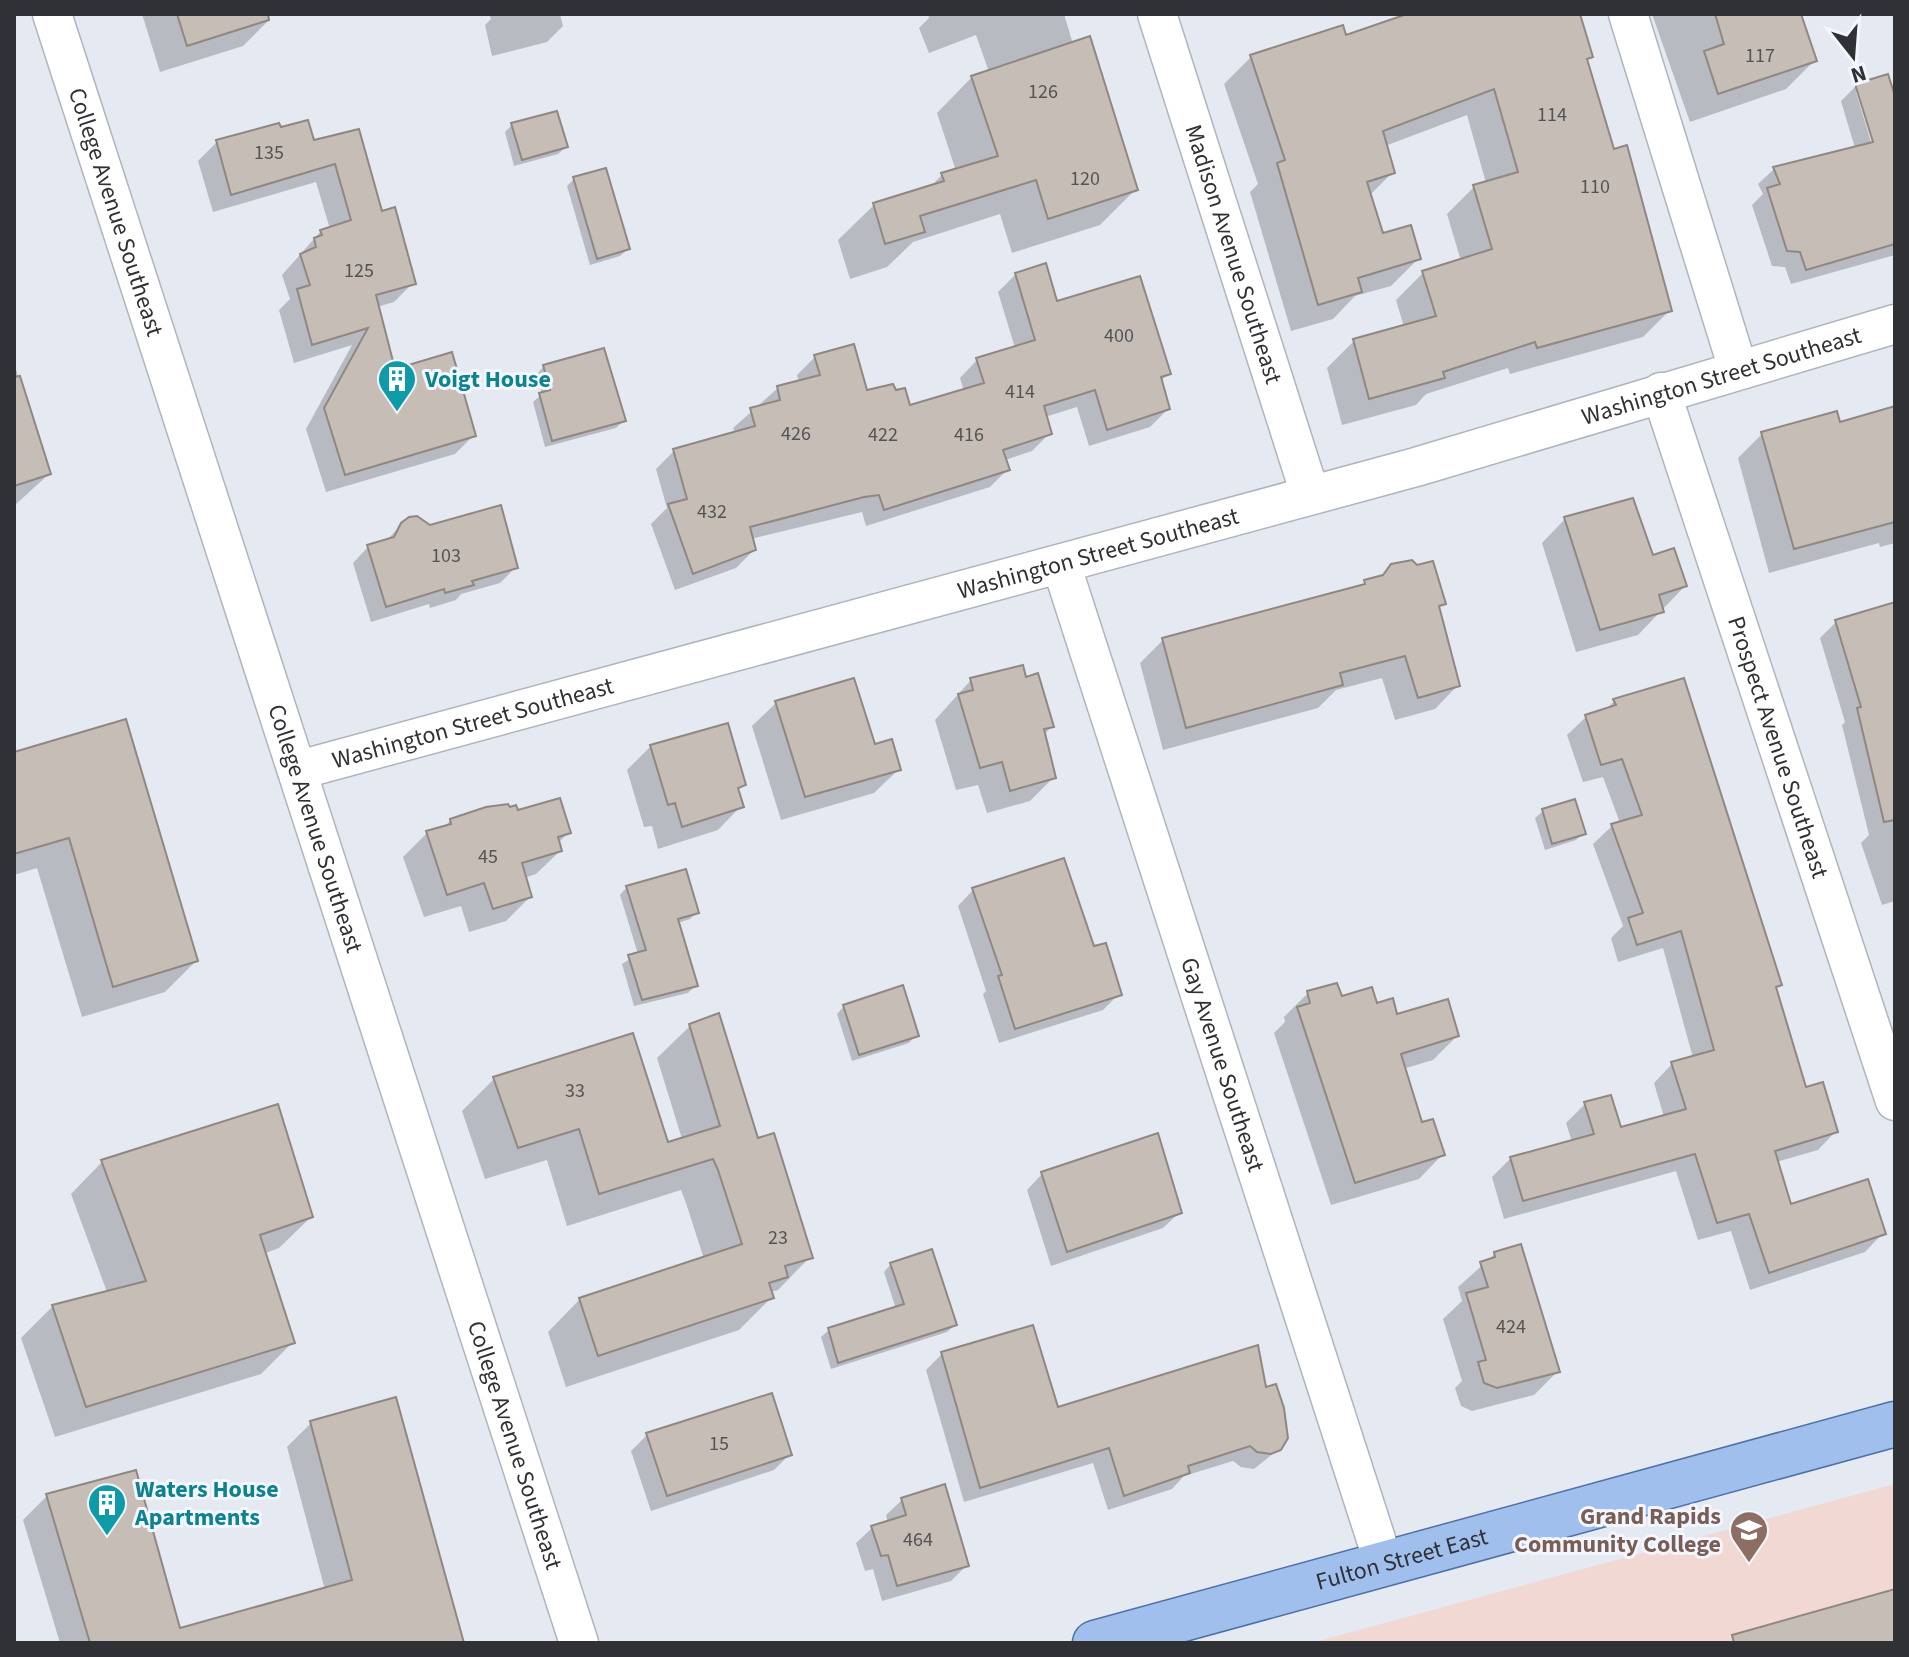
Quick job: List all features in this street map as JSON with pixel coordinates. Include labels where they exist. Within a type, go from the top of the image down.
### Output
[{"type":"main road","name":"Fulton Street East","points":[[1095,1643],[1895,1424]]},
{"type":"street","name":"College Avenue Southeast","points":[[52,14],[579,1643]]},
{"type":"street","name":"Madison Avenue Southeast","points":[[1157,14],[1310,494]]},
{"type":"street","points":[[1628,14],[1738,369]]},
{"type":"street","name":"Washington Street Southeast","points":[[299,770],[1416,467],[1895,324]]},
{"type":"street","name":"Prospect Avenue Southeast","points":[[1661,392],[1895,1101]]},
{"type":"street","name":"Gay Avenue Southeast","points":[[1061,564],[1384,1564]]},
{"type":"shaded area","name":"Grand Rapids Community College","points":[[1895,1484],[1895,1643],[1311,1643]]},
{"type":"building","points":[[177,14],[268,14],[269,20],[187,46]]},
{"type":"building","points":[[1407,14],[1580,14],[1593,57],[1587,59],[1614,149],[1627,145],[1672,311],[1537,348],[1535,342],[1443,372],[1445,378],[1369,399],[1353,339],[1436,316],[1422,271],[1492,249],[1473,185],[1518,172],[1494,89],[1383,131],[1395,173],[1367,182],[1383,233],[1411,225],[1421,259],[1358,278],[1362,292],[1318,305],[1277,163],[1285,160],[1250,55],[1343,25],[1346,35]]},
{"type":"building","points":[[1715,14],[1801,14],[1817,61],[1718,94],[1704,51],[1724,44]]},
{"type":"building","points":[[1090,36],[1138,190],[1048,219],[1036,180],[920,216],[925,232],[885,244],[873,203],[944,181],[941,173],[998,156],[971,76]]},
{"type":"building","points":[[1888,74],[1895,96],[1895,244],[1806,270],[1800,252],[1787,251],[1767,188],[1780,184],[1773,167],[1873,142],[1855,84]]},
{"type":"building","points":[[557,111],[568,147],[522,160],[511,123]]},
{"type":"building","points":[[308,120],[314,140],[359,129],[382,211],[395,207],[416,284],[376,295],[395,369],[452,352],[476,436],[345,475],[324,408],[368,328],[312,345],[297,289],[310,285],[300,254],[316,247],[314,238],[322,235],[320,230],[351,220],[335,164],[231,195],[216,140],[279,123],[281,127]]},
{"type":"building","points":[[606,168],[630,249],[597,259],[573,177]]},
{"type":"building","points":[[1046,263],[1057,301],[1140,276],[1171,374],[1161,377],[1170,409],[1107,430],[1095,390],[1044,406],[1052,434],[1003,450],[1010,470],[884,510],[879,495],[750,527],[756,550],[693,574],[668,504],[687,499],[673,449],[755,426],[750,408],[780,400],[777,386],[820,375],[814,355],[854,344],[867,390],[893,384],[896,390],[905,388],[910,405],[984,383],[976,358],[1035,340],[1015,273]]},
{"type":"building","points":[[604,348],[626,421],[552,441],[539,393],[550,390],[543,365]]},
{"type":"building","points":[[20,376],[51,474],[14,486],[14,377]]},
{"type":"building","points":[[1895,406],[1895,522],[1794,549],[1761,432],[1837,411],[1840,422]]},
{"type":"building","points":[[1633,498],[1653,555],[1674,548],[1687,586],[1659,595],[1664,612],[1600,630],[1564,517]]},
{"type":"building","points":[[501,505],[518,568],[472,581],[474,585],[445,593],[444,589],[386,607],[367,545],[394,537],[401,523],[409,517],[417,516],[430,525]]},
{"type":"building","points":[[1412,560],[1417,565],[1433,561],[1446,604],[1439,606],[1460,686],[1418,698],[1405,656],[1340,673],[1343,685],[1186,728],[1162,638],[1365,584],[1364,580],[1383,575],[1391,564]]},
{"type":"building","points":[[1895,602],[1895,820],[1884,822],[1857,708],[1861,707],[1835,620]]},
{"type":"building","points":[[1023,665],[1026,677],[1038,673],[1054,727],[1044,729],[1056,778],[1010,791],[1002,762],[980,768],[958,694],[973,690],[970,678]]},
{"type":"building","points":[[854,678],[875,744],[892,739],[901,770],[805,797],[775,701]]},
{"type":"building","points":[[1684,678],[1782,985],[1776,987],[1806,1087],[1823,1082],[1838,1132],[1775,1151],[1791,1204],[1868,1179],[1886,1234],[1769,1273],[1749,1214],[1717,1223],[1695,1154],[1523,1201],[1510,1157],[1594,1134],[1584,1102],[1611,1095],[1621,1127],[1686,1109],[1671,1062],[1714,1050],[1681,931],[1637,945],[1628,918],[1643,913],[1611,824],[1642,815],[1622,759],[1601,765],[1585,715],[1616,705],[1613,699]]},
{"type":"building","points":[[126,719],[198,961],[113,987],[69,838],[14,854],[14,752]]},
{"type":"building","points":[[728,723],[746,785],[738,788],[744,807],[682,827],[675,803],[668,805],[650,745]]},
{"type":"building","points":[[560,798],[571,833],[558,837],[562,851],[522,863],[532,897],[493,909],[484,883],[447,895],[426,831],[451,824],[450,819],[486,807],[508,804],[510,807],[516,805],[518,810]]},
{"type":"building","points":[[1575,799],[1586,834],[1552,844],[1542,809]]},
{"type":"building","points":[[1064,858],[1094,946],[1106,943],[1122,995],[1015,1029],[998,976],[1002,975],[972,888]]},
{"type":"building","points":[[686,869],[699,913],[678,919],[698,986],[642,1000],[628,955],[646,950],[626,886]]},
{"type":"building","points":[[1337,983],[1342,996],[1372,987],[1377,1003],[1393,998],[1397,1014],[1448,999],[1459,1036],[1401,1054],[1422,1122],[1433,1119],[1445,1155],[1355,1183],[1297,1007],[1310,1003],[1307,991]]},
{"type":"building","points":[[903,985],[919,1036],[859,1055],[843,1005]]},
{"type":"building","points":[[719,1013],[758,1138],[774,1133],[813,1258],[785,1266],[788,1277],[769,1283],[774,1298],[598,1356],[579,1298],[742,1244],[718,1170],[713,1159],[599,1194],[579,1129],[518,1148],[493,1077],[633,1033],[668,1142],[720,1126],[689,1024]]},
{"type":"building","points":[[278,1104],[313,1217],[260,1235],[295,1343],[86,1407],[52,1305],[146,1281],[101,1160]]},
{"type":"building","points":[[1158,1133],[1182,1213],[1067,1252],[1041,1172]]},
{"type":"building","points":[[1521,1244],[1560,1372],[1497,1388],[1484,1383],[1478,1362],[1486,1360],[1466,1293],[1488,1287],[1480,1262],[1495,1257],[1494,1252]]},
{"type":"building","points":[[932,1249],[957,1325],[838,1363],[828,1328],[904,1304],[890,1263]]},
{"type":"building","points":[[1033,1325],[1058,1407],[1258,1345],[1266,1387],[1276,1384],[1284,1408],[1288,1438],[1281,1450],[1271,1454],[1257,1452],[1250,1446],[1188,1466],[1190,1473],[1124,1496],[1109,1448],[980,1488],[941,1352]]},
{"type":"building","points":[[772,1393],[792,1455],[667,1496],[646,1433]]},
{"type":"building","name":"Waters House Apartments","points":[[396,1397],[464,1643],[90,1643],[46,1494],[136,1470],[180,1628],[352,1580],[310,1421]]},
{"type":"building","points":[[945,1484],[969,1566],[897,1586],[888,1555],[881,1556],[871,1526],[906,1515],[901,1498]]},
{"type":"building","points":[[1895,1589],[1895,1643],[1734,1643],[1732,1635]]},
{"type":"place","name":"Voigt House","points":[[397,413]]},
{"type":"place","name":"Waters House Apartments","points":[[107,1537]]},
{"type":"place","name":"Grand Rapids Community College","points":[[1749,1564]]}]
